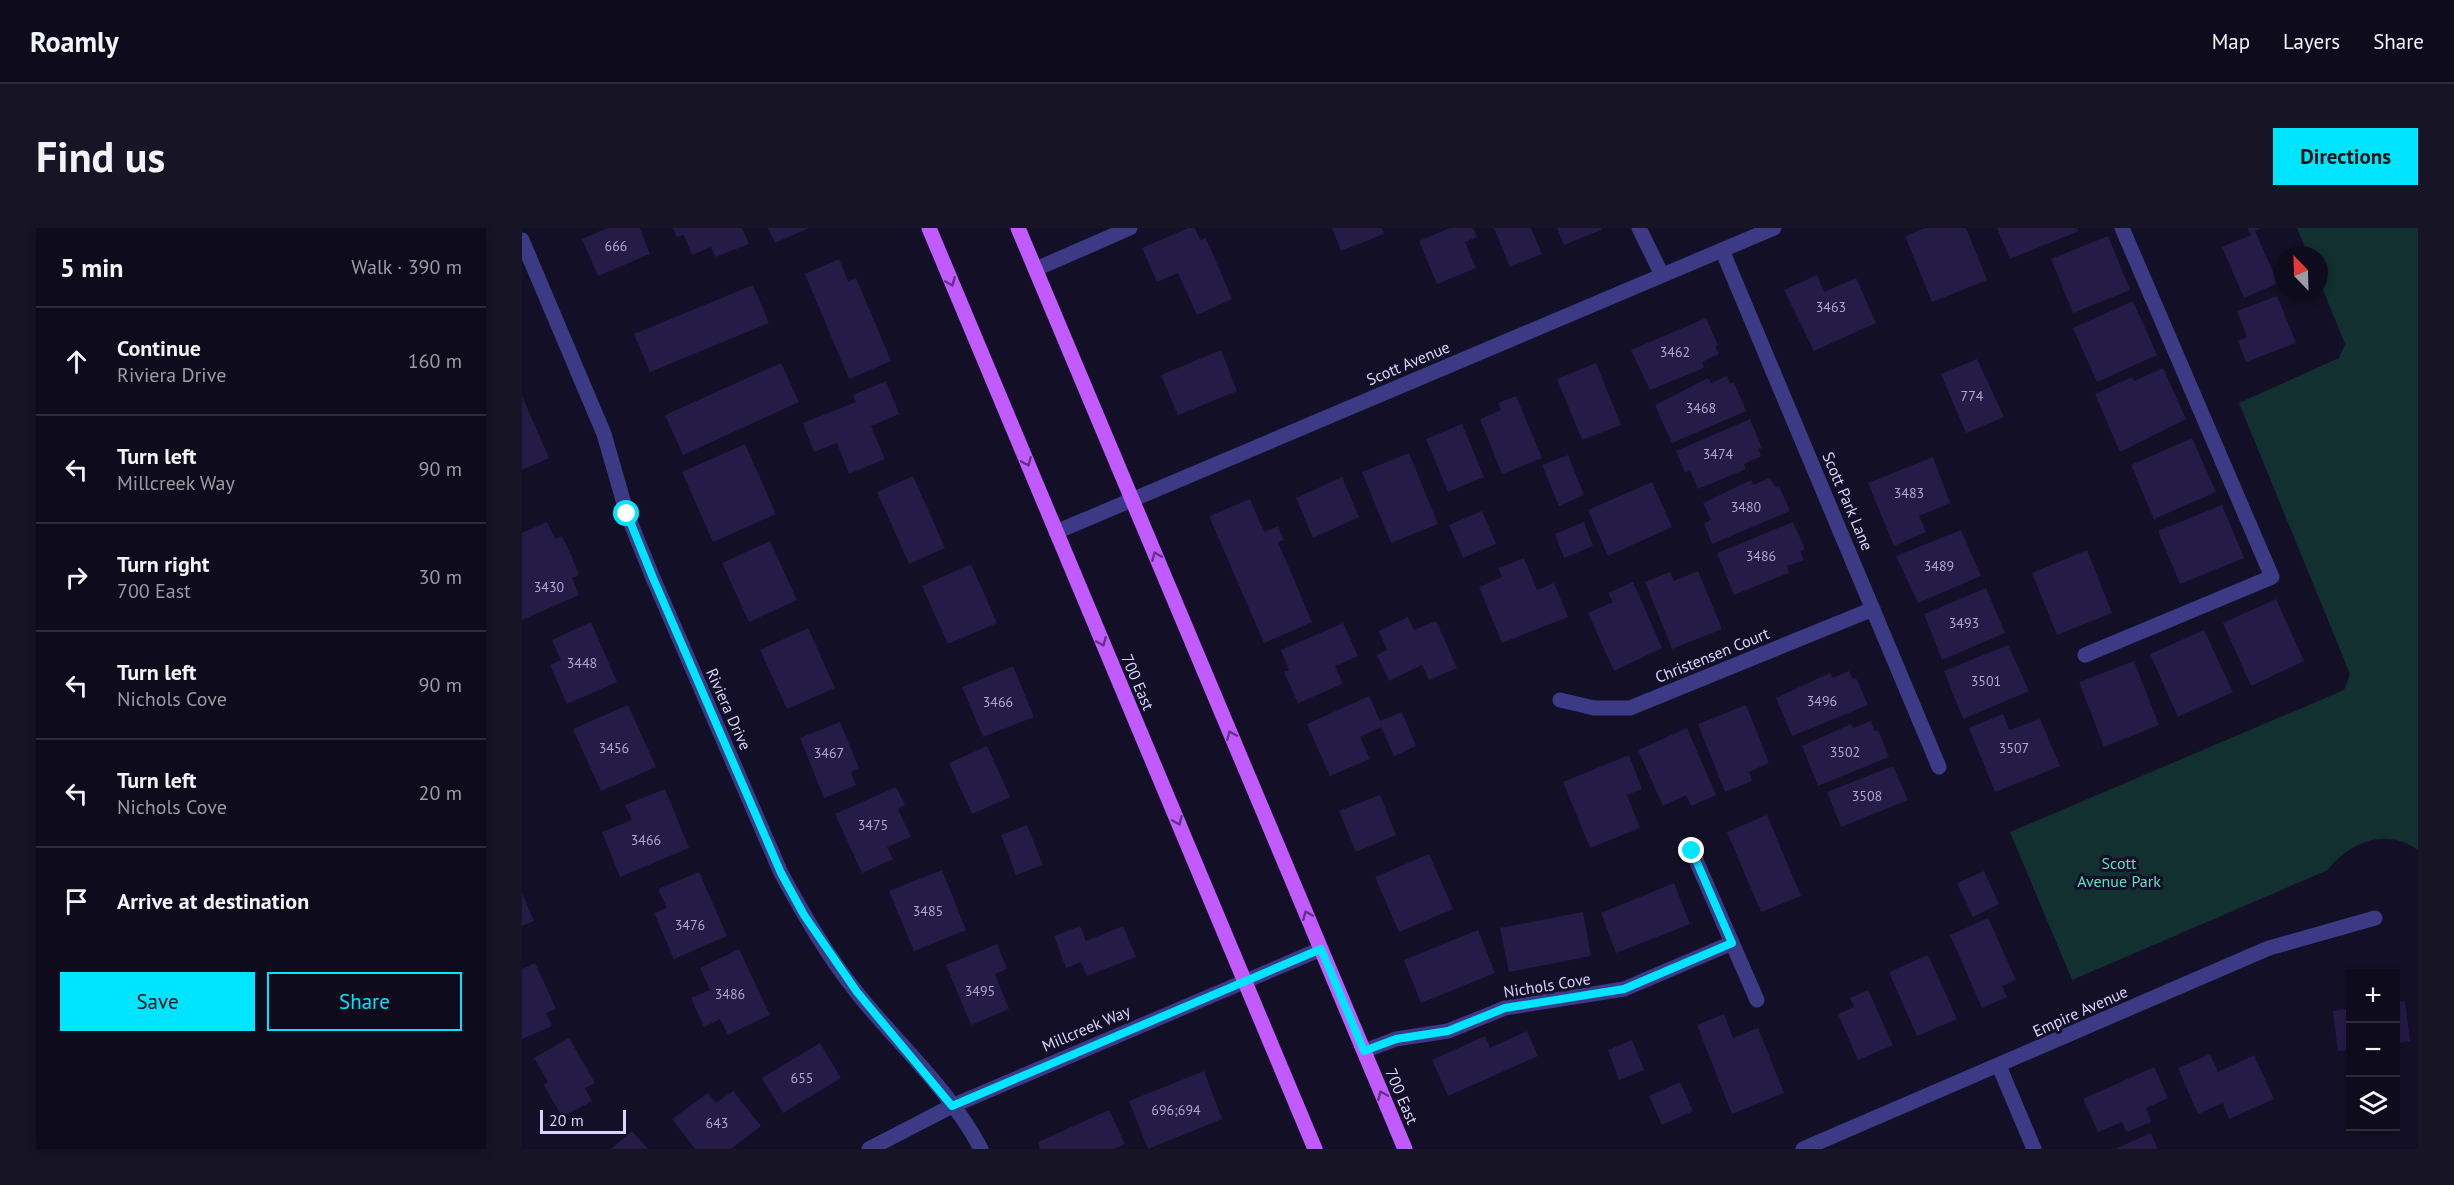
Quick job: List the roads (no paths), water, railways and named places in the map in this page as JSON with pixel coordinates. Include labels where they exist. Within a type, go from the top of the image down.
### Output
[{"type":"main road","name":"700 East","points":[[929,228],[1316,1149]]},
{"type":"main road","name":"700 East","points":[[1018,228],[1405,1149]]},
{"type":"street","points":[[1036,269],[1130,228]]},
{"type":"street","points":[[1639,228],[1662,276]]},
{"type":"street","name":"Scott Avenue","points":[[1056,532],[1774,228]]},
{"type":"street","points":[[2085,656],[2272,577],[2122,228]]},
{"type":"street","name":"Riviera Drive","points":[[522,240],[604,434],[627,514],[653,578],[781,873],[804,915],[857,992],[952,1106],[981,1149]]},
{"type":"street","name":"Scott Park Lane","points":[[1722,250],[1940,767]]},
{"type":"street","name":"Christensen Court","points":[[1560,700],[1594,708],[1630,708],[1873,609]]},
{"type":"street","points":[[1692,851],[1757,1000]]},
{"type":"street","name":"Empire Avenue","points":[[1803,1149],[2269,948],[2375,918]]},
{"type":"street","name":"Nichols Cove","points":[[1364,1051],[1396,1039],[1448,1031],[1505,1008],[1624,989],[1732,943]]},
{"type":"street","name":"Millcreek Way","points":[[869,1149],[952,1106],[1321,949]]},
{"type":"street","points":[[1999,1066],[2034,1149]]},
{"type":"park label","name":"Scott Avenue Park","points":[[2119,872]]}]
